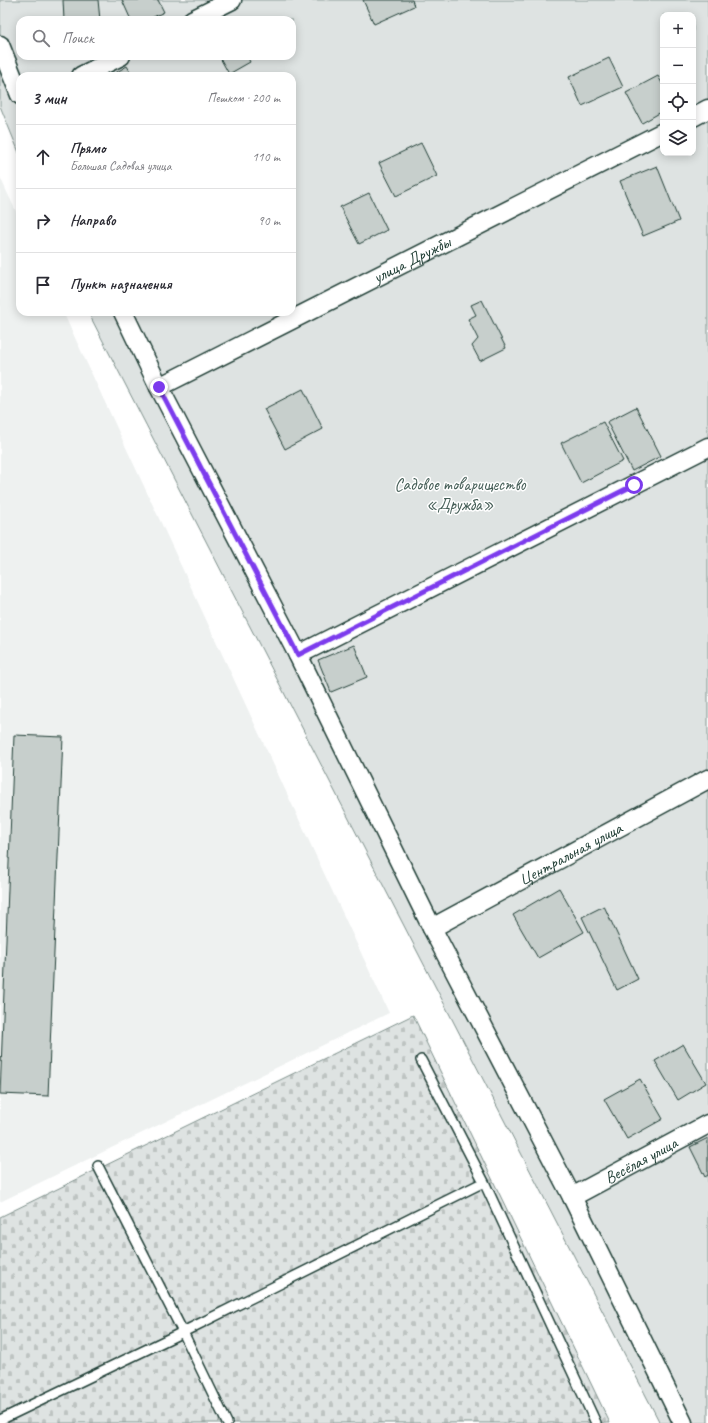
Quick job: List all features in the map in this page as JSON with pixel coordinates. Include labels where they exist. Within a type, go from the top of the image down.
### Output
[{"type":"street","points":[[200,16],[232,0]]},
{"type":"street","points":[[0,46],[16,85]]},
{"type":"street","points":[[89,72],[113,60]]},
{"type":"street","points":[[696,115],[708,109]]},
{"type":"street","name":"улица Дружбы","points":[[159,387],[660,134]]},
{"type":"street","points":[[125,316],[159,387],[298,655],[432,928],[572,1197],[683,1423]]},
{"type":"street","points":[[298,655],[708,447]]},
{"type":"street","name":"Центральная улица","points":[[432,928],[708,779]]},
{"type":"street","name":"Весёлая улица","points":[[572,1197],[708,1124]]},
{"type":"lane","points":[[421,1060],[484,1182],[596,1423]]},
{"type":"lane","points":[[98,1166],[183,1332],[227,1423]]},
{"type":"lane","points":[[0,1420],[183,1332],[484,1182]]},
{"type":"shaded area","points":[[0,177],[16,211],[16,316],[65,316],[389,1013],[0,1202]]},
{"type":"green space","name":"Садовое товарищество «Дружба»","points":[[0,0],[708,0],[708,1423],[660,1423],[90,316],[296,316],[296,72],[16,72],[16,145],[0,106]]},
{"type":"green space","points":[[413,1015],[610,1423],[0,1423],[0,1217]]},
{"type":"building","points":[[63,0],[98,0],[100,16],[64,16]]},
{"type":"building","points":[[122,0],[158,0],[164,12],[156,16],[129,16]]},
{"type":"building","points":[[363,0],[412,0],[414,6],[374,24]]},
{"type":"building","points":[[609,58],[623,87],[582,106],[569,77]]},
{"type":"building","points":[[221,60],[249,60],[250,62],[232,72],[228,72]]},
{"type":"building","points":[[127,66],[131,72],[117,72]]},
{"type":"building","points":[[658,76],[660,80],[660,113],[642,123],[626,93]]},
{"type":"building","points":[[421,143],[437,176],[396,196],[379,163]]},
{"type":"building","points":[[657,166],[679,221],[643,236],[620,181]]},
{"type":"building","points":[[369,193],[387,230],[359,244],[340,207]]},
{"type":"building","points":[[482,300],[506,348],[480,361],[472,346],[478,339],[468,319],[476,315],[471,305]]},
{"type":"building","points":[[303,389],[323,429],[285,449],[264,409]]},
{"type":"building","points":[[636,407],[661,456],[632,471],[607,422]]},
{"type":"building","points":[[603,422],[623,461],[581,483],[561,443]]},
{"type":"building","points":[[354,645],[367,677],[331,692],[318,660]]},
{"type":"building","points":[[14,735],[63,737],[48,1096],[0,1094]]},
{"type":"building","points":[[559,888],[584,932],[538,958],[513,915]]},
{"type":"building","points":[[604,906],[638,979],[617,990],[582,917]]},
{"type":"building","points":[[683,1044],[706,1083],[678,1100],[655,1061]]},
{"type":"building","points":[[640,1079],[663,1119],[627,1139],[604,1099]]},
{"type":"building","points":[[708,1138],[708,1175],[705,1177],[690,1147]]},
{"type":"route","points":[[159,387],[298,655],[634,485]]}]
